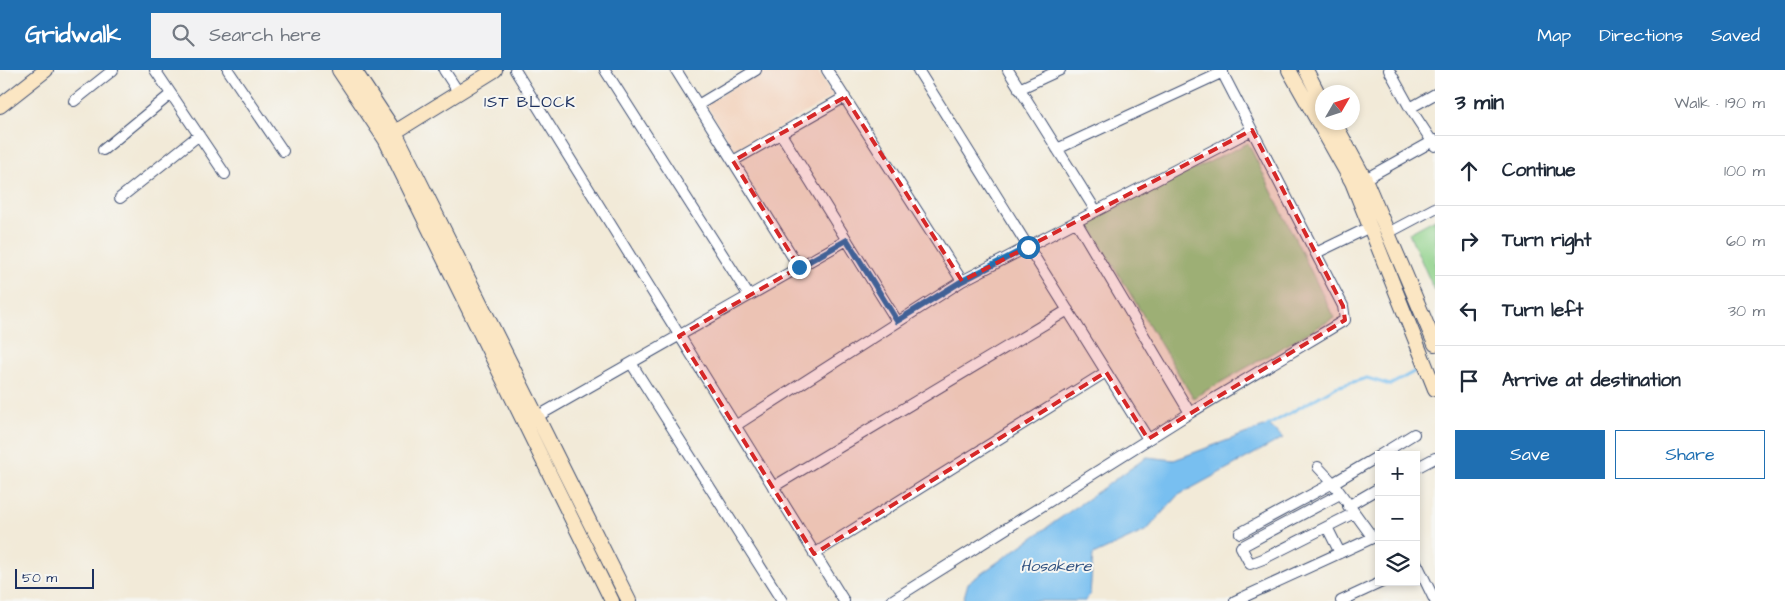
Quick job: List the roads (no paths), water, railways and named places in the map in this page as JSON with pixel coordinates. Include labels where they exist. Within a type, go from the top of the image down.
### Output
[{"type":"street","points":[[0,106],[46,70]]},
{"type":"street","points":[[74,101],[113,70]]},
{"type":"street","points":[[155,70],[224,174]]},
{"type":"street","points":[[228,70],[283,151]]},
{"type":"street","points":[[339,70],[390,135],[524,424],[612,601]]},
{"type":"street","points":[[354,70],[538,416],[629,601]]},
{"type":"street","points":[[444,70],[459,93]]},
{"type":"street","points":[[390,135],[495,70]]},
{"type":"street","points":[[515,70],[844,601]]},
{"type":"street","points":[[605,70],[749,296]]},
{"type":"street","points":[[676,70],[799,267]]},
{"type":"street","points":[[698,105],[743,73],[756,70]]},
{"type":"street","points":[[827,70],[962,281]]},
{"type":"street","points":[[918,70],[1148,439]]},
{"type":"street","points":[[1008,70],[1096,211]]},
{"type":"street","points":[[1019,88],[1060,70]]},
{"type":"street","points":[[1289,70],[1358,180],[1388,232],[1435,344]]},
{"type":"street","points":[[1306,70],[1315,87]]},
{"type":"street","points":[[1358,180],[1434,142],[1410,108],[1390,70]]},
{"type":"street","points":[[891,601],[1190,413],[1345,320],[1343,306],[1222,71],[1057,149]]},
{"type":"street","points":[[103,150],[171,94]]},
{"type":"street","points":[[1410,108],[1435,94]]},
{"type":"street","points":[[733,161],[844,97]]},
{"type":"street","points":[[735,426],[962,281],[1252,130]]},
{"type":"street","points":[[1337,130],[1358,180],[1370,227],[1434,386]]},
{"type":"street","points":[[781,134],[897,321]]},
{"type":"street","points":[[120,198],[198,135]]},
{"type":"street","points":[[1388,232],[1435,208]]},
{"type":"street","points":[[1076,221],[1190,413]]},
{"type":"street","points":[[1316,253],[1370,227]]},
{"type":"street","points":[[524,424],[847,240]]},
{"type":"street","points":[[773,487],[1068,310]]},
{"type":"street","points":[[631,363],[782,601]]},
{"type":"street","points":[[814,554],[1106,372]]},
{"type":"street","points":[[1386,451],[1414,434]]},
{"type":"street","points":[[1240,533],[1375,458]]},
{"type":"street","points":[[1420,466],[1435,458]]},
{"type":"street","points":[[1318,467],[1333,483],[1351,510],[1375,536]]},
{"type":"street","points":[[1340,494],[1241,547],[1250,564],[1327,527],[1375,491]]},
{"type":"street","points":[[1327,527],[1340,554]]},
{"type":"street","points":[[1235,601],[1375,537]]},
{"type":"street","points":[[1420,571],[1435,601]]},
{"type":"street","points":[[1340,601],[1375,585]]},
{"type":"water","name":"Hosakere","points":[[1269,425],[1283,438],[1177,496],[1147,530],[1093,555],[1090,594],[1085,601],[963,601],[968,583],[1147,457],[1174,460]]},
{"type":"waterway","points":[[1267,426],[1336,387],[1367,378],[1390,385],[1421,368]]},
{"type":"district","name":"1ST BLOCK","points":[[530,101]]}]
